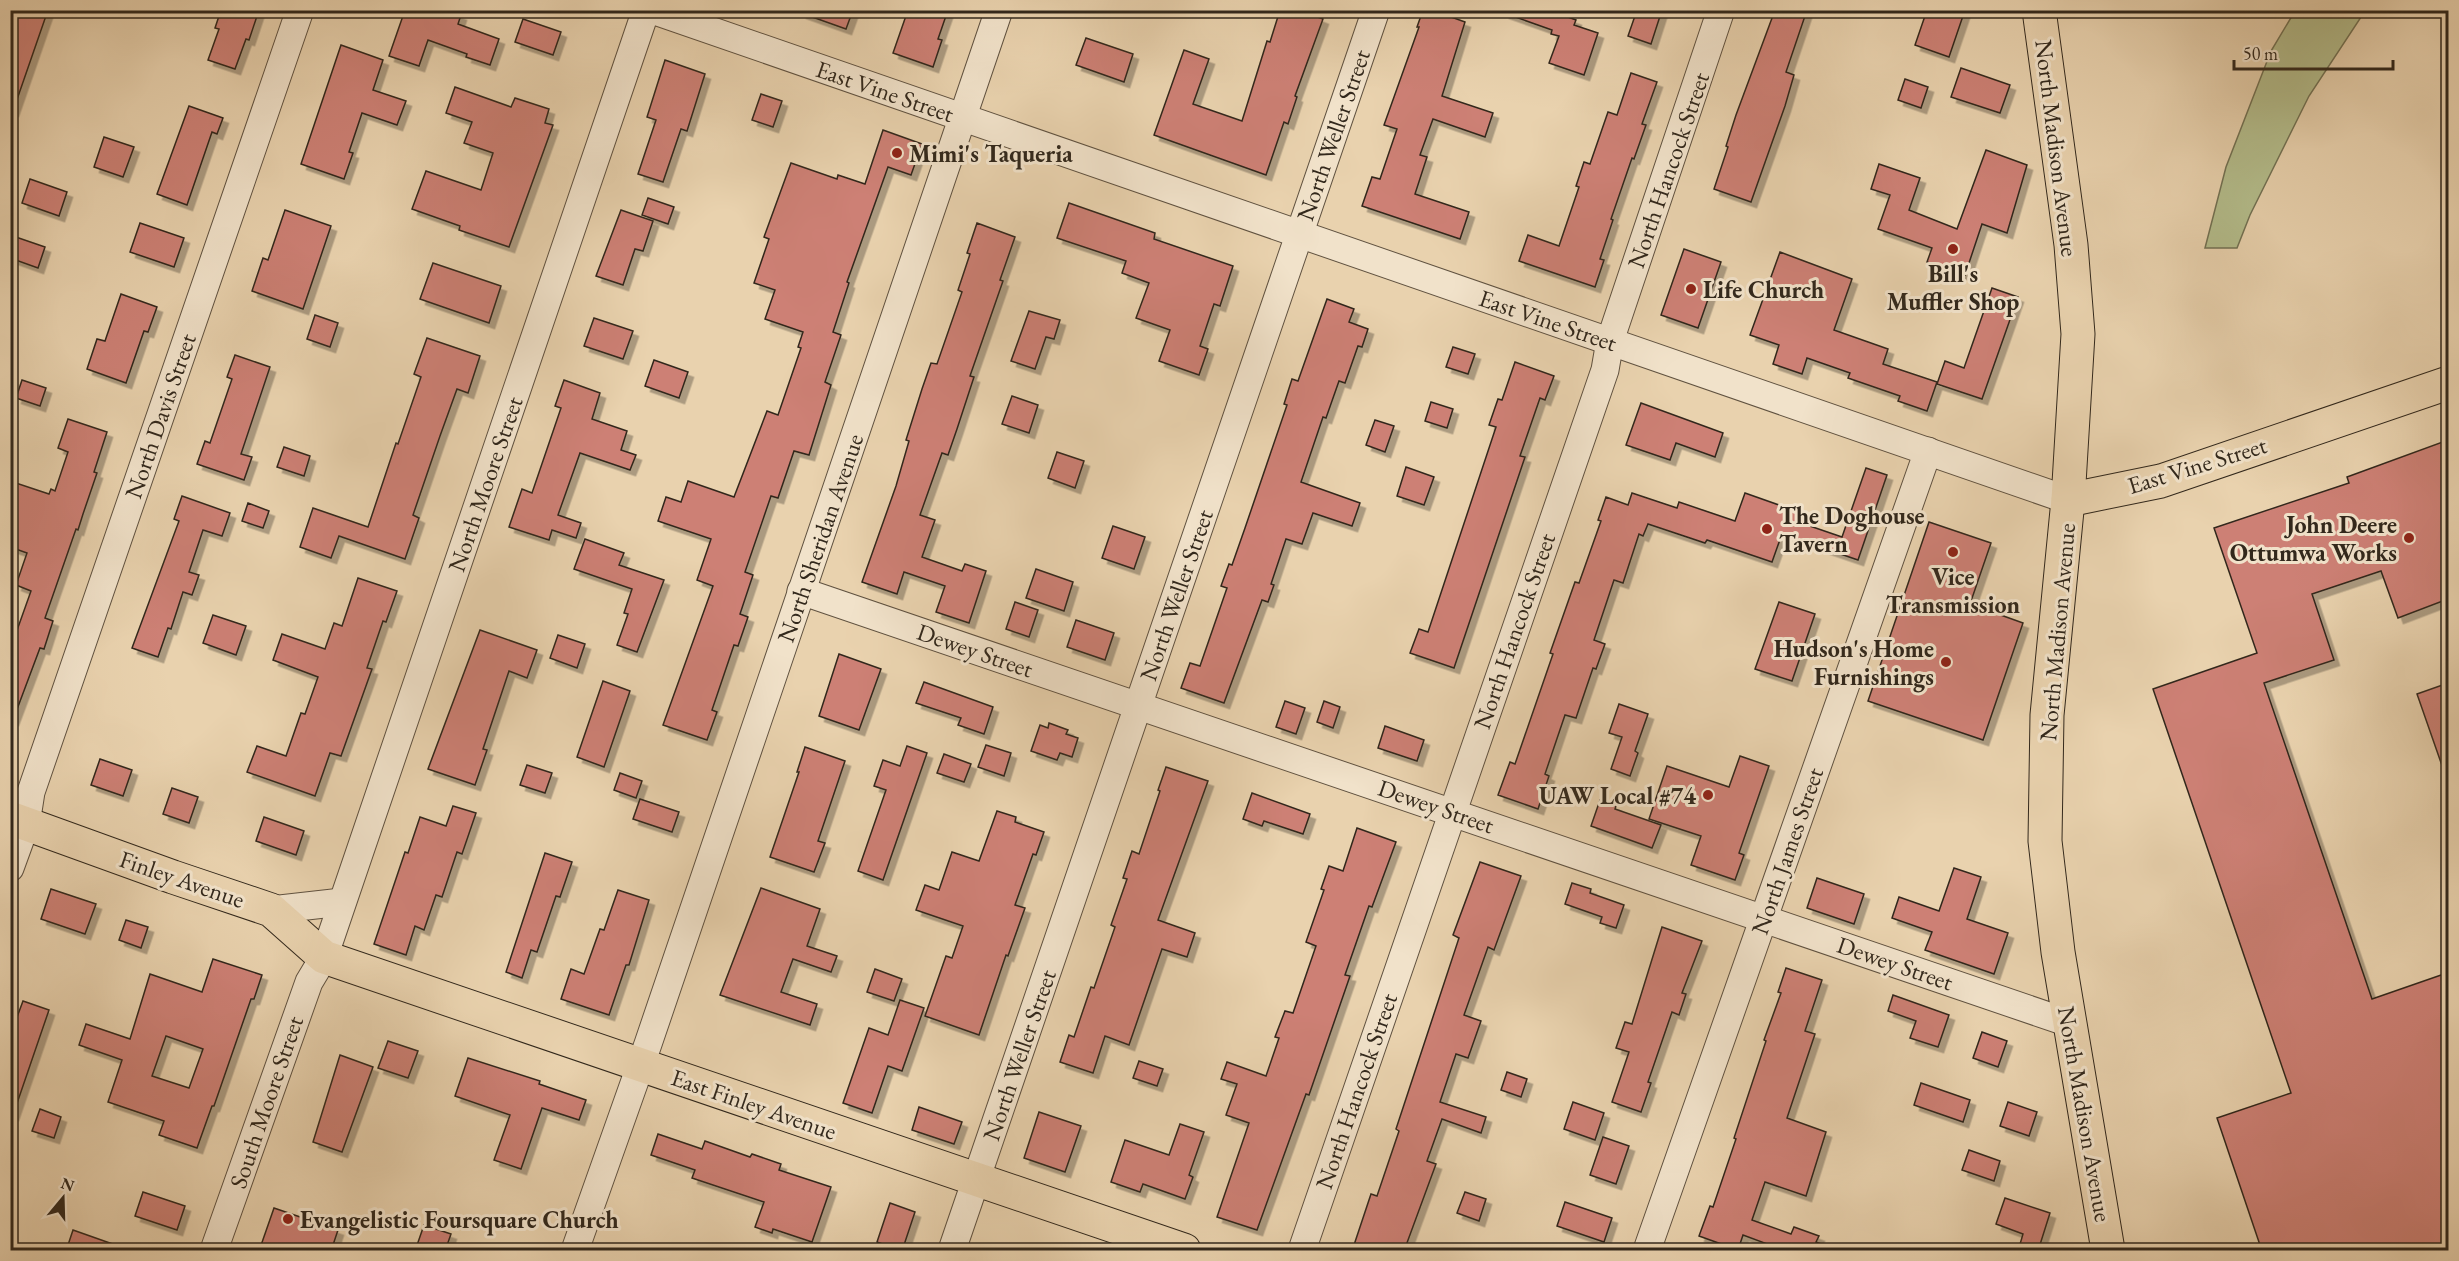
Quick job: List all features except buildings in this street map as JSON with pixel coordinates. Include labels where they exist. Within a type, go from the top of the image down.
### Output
[{"type":"main road","name":"North Madison Avenue","points":[[2039,10],[2071,245],[2078,334],[2068,500],[2047,715],[2045,841],[2058,952],[2108,1251]]},
{"type":"main road","name":"East Vine Street","points":[[2068,500],[2162,480],[2448,382]]},
{"type":"main road","name":"Finley Avenue","points":[[18,821],[271,910],[324,957]]},
{"type":"main road","name":"East Finley Avenue","points":[[324,957],[1184,1251]]},
{"type":"street","name":"North Davis Street","points":[[10,868],[18,821],[31,792],[300,10]]},
{"type":"street","name":"North Moore Street","points":[[324,957],[645,10]]},
{"type":"street","name":"East Vine Street","points":[[652,10],[2068,500]]},
{"type":"street","name":"North Sheridan Avenue","points":[[575,1251],[999,10]]},
{"type":"street","name":"North Weller Street","points":[[952,1251],[1376,10]]},
{"type":"street","name":"North Hancock Street","points":[[1302,1251],[1451,811],[1605,370],[1610,341],[1721,10]]},
{"type":"street","name":"North James Street","points":[[1647,1251],[1928,451]]},
{"type":"street","name":"Dewey Street","points":[[801,591],[2069,1023]]},
{"type":"street","points":[[271,910],[342,902]]},
{"type":"street","name":"South Moore Street","points":[[214,1251],[309,982],[324,957]]},
{"type":"green space","points":[[2295,11],[2365,11],[2309,96],[2250,215],[2237,248],[2205,248],[2226,167],[2271,51]]},
{"type":"place","name":"Mimi's Taqueria","points":[[897,153]]},
{"type":"place","name":"Bill's Muffler Shop","points":[[1953,249]]},
{"type":"place","name":"Life Church","points":[[1691,289]]},
{"type":"place","name":"The Doghouse Tavern","points":[[1767,529]]},
{"type":"place","name":"John Deere Ottumwa Works","points":[[2409,538]]},
{"type":"place","name":"Vice Transmission","points":[[1953,552]]},
{"type":"place","name":"Hudson's Home Furnishings","points":[[1946,662]]},
{"type":"place","name":"UAW Local #74","points":[[1708,795]]},
{"type":"place","name":"Evangelistic Foursquare Church","points":[[288,1219]]}]
